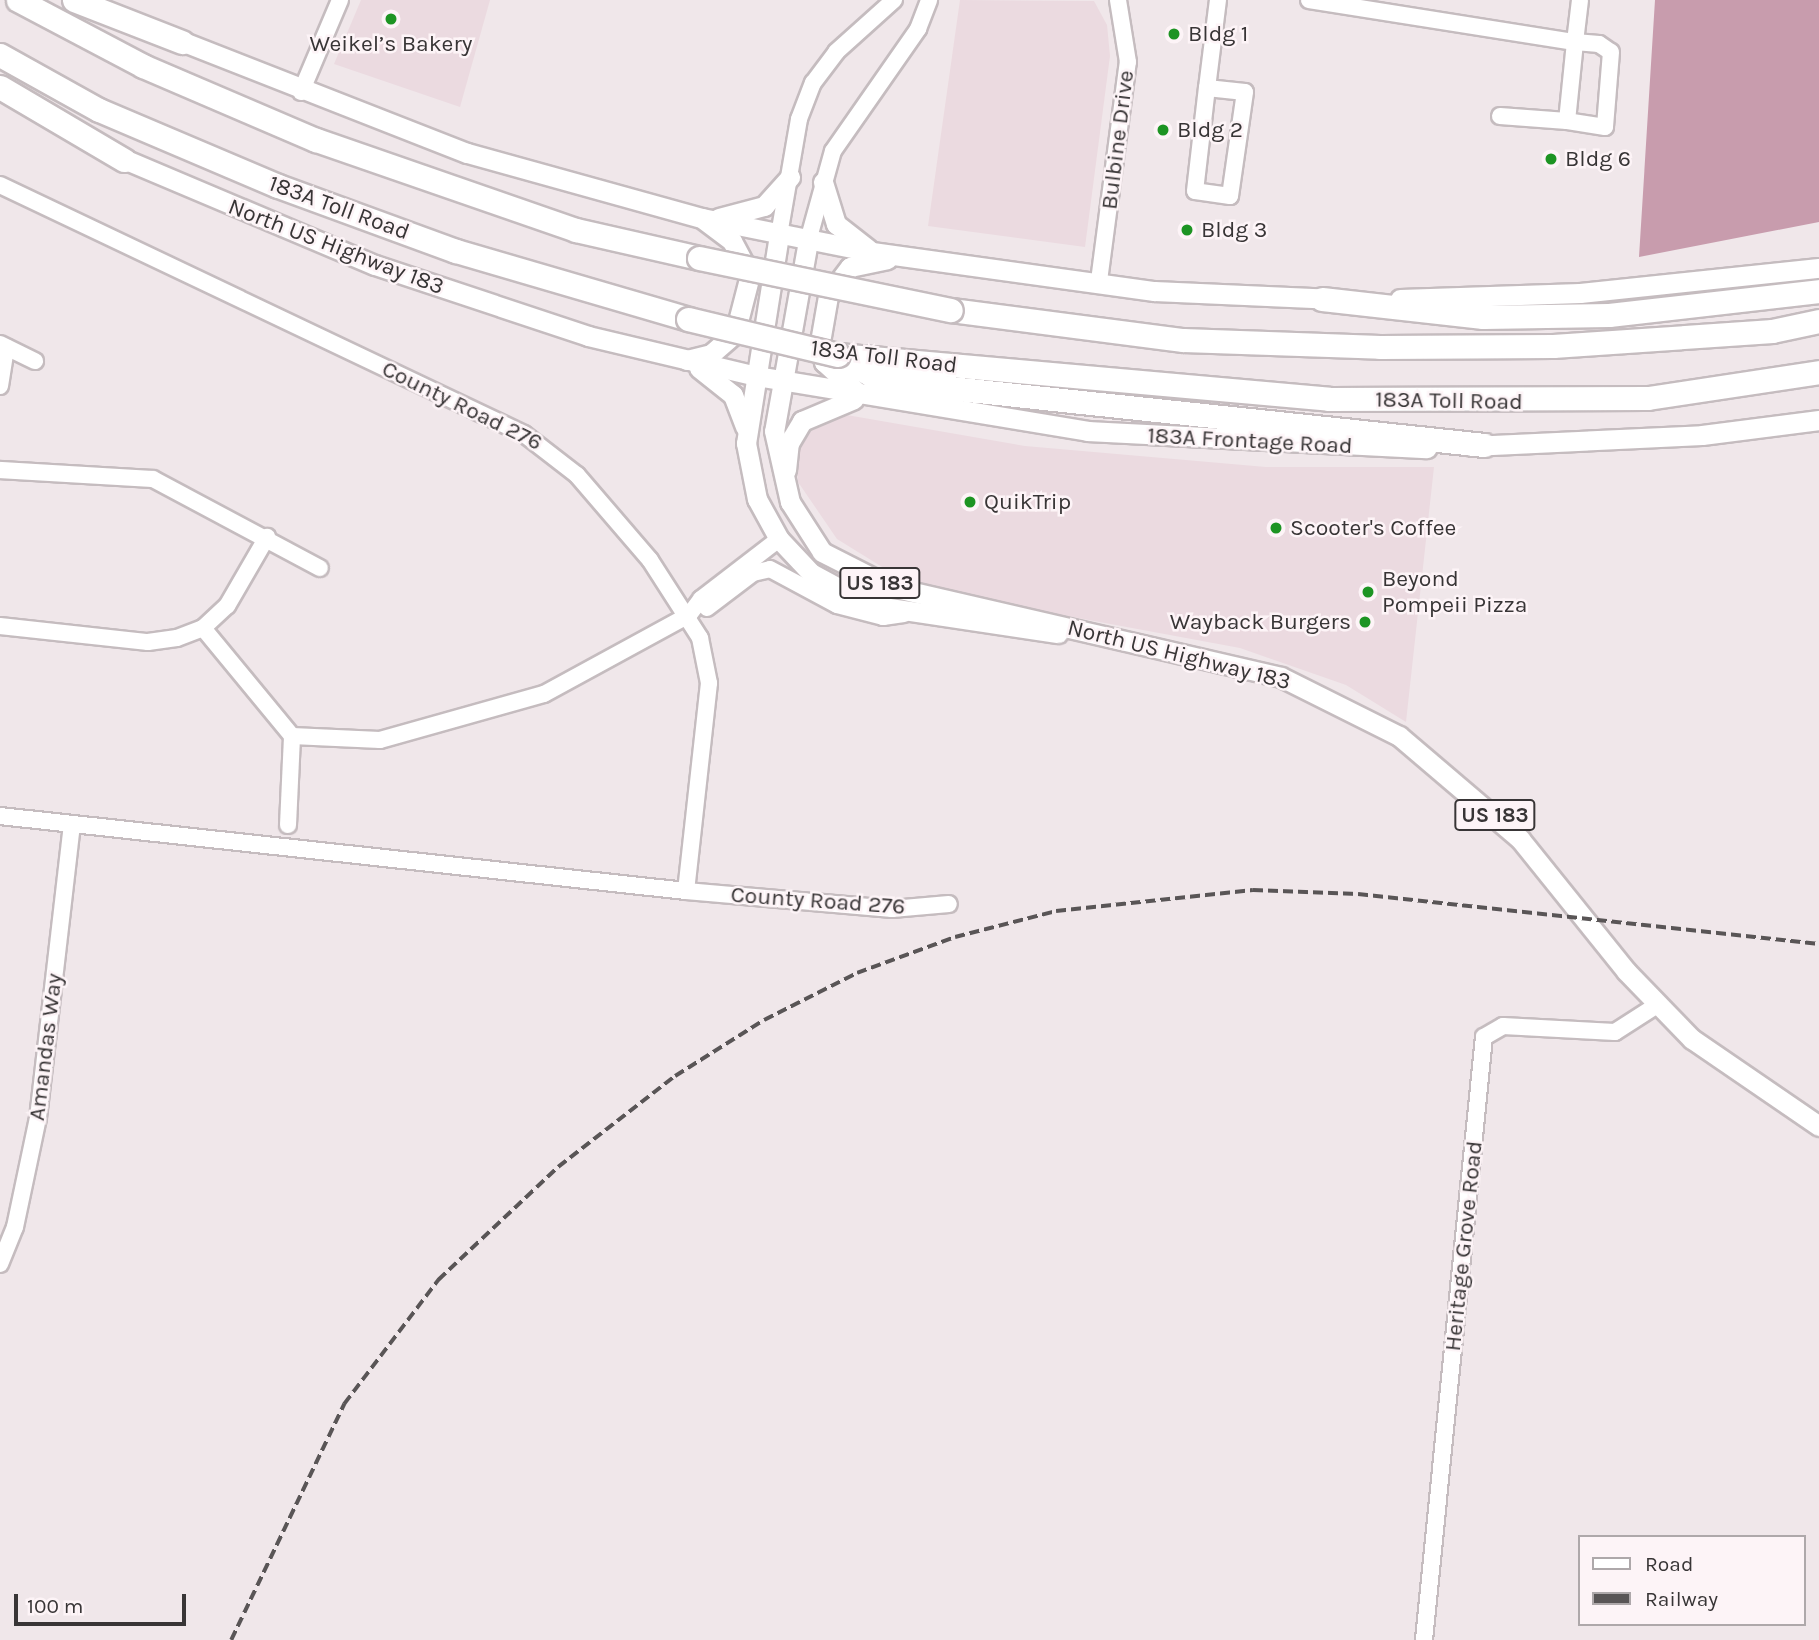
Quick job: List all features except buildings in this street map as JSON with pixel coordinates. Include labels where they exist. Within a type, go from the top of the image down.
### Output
[{"type":"highway","points":[[18,0],[143,66],[328,145],[576,230],[951,310],[1183,340],[1380,347],[1553,346],[1772,331],[1819,321]]},
{"type":"highway","points":[[74,0],[182,42]]},
{"type":"highway","name":"183A Toll Road","points":[[0,55],[99,110],[278,186],[456,251],[688,319],[838,355],[1329,399],[1549,402],[1648,398],[1819,372]]},
{"type":"highway","points":[[0,87],[124,160]]},
{"type":"highway","points":[[1322,299],[1389,311],[1483,317],[1609,315],[1819,291]]},
{"type":"highway","points":[[838,355],[871,375],[950,388],[1484,445]]},
{"type":"main road","points":[[94,0],[182,42],[301,92],[534,176],[779,235],[872,252],[1099,281],[1154,291],[1322,299],[1580,293],[1819,268]]},
{"type":"main road","name":"North US Highway 183","points":[[0,97],[124,160],[374,265],[587,336],[686,360]]},
{"type":"main road","points":[[708,219],[764,206],[790,177]]},
{"type":"main road","points":[[823,182],[836,224],[872,252]]},
{"type":"main road","points":[[686,360],[711,354],[735,333],[750,275],[732,241],[708,219]]},
{"type":"main road","name":"US 183","points":[[746,435],[779,235]]},
{"type":"main road","name":"US 183","points":[[808,241],[780,382],[774,431],[784,488],[822,552]]},
{"type":"main road","points":[[863,398],[837,380],[824,362],[820,342],[828,296],[850,267],[899,256]]},
{"type":"main road","name":"183A Frontage Road","points":[[686,360],[863,398],[1206,442],[1484,445],[1702,435],[1819,420]]},
{"type":"main road","name":"US 183","points":[[686,360],[726,386],[746,435],[753,485],[779,539],[822,580],[857,600],[904,614],[1004,629],[1090,634]]},
{"type":"main road","points":[[784,488],[787,449],[799,425],[814,412],[863,398]]},
{"type":"main road","name":"North US Highway 183","points":[[779,539],[822,552],[883,584],[1281,677],[1399,736],[1520,839],[1657,1005],[1725,1067],[1819,1126]]},
{"type":"street","points":[[301,92],[340,0]]},
{"type":"street","points":[[779,235],[813,83],[836,52],[894,0]]},
{"type":"street","points":[[808,241],[823,182],[848,122],[896,63],[929,0]]},
{"type":"street","name":"Bulbine Drive","points":[[1099,281],[1129,62],[1118,0]]},
{"type":"street","points":[[1207,88],[1245,92],[1230,196],[1195,191],[1207,88],[1218,0]]},
{"type":"street","points":[[1309,0],[1575,42],[1611,52],[1605,127],[1500,116]]},
{"type":"street","points":[[1567,121],[1580,0]]},
{"type":"street","name":"County Road 276","points":[[0,185],[550,448],[694,612],[709,683],[686,891]]},
{"type":"street","points":[[0,386],[3,345],[35,361]]},
{"type":"street","points":[[0,470],[153,479],[267,537],[320,568]]},
{"type":"street","points":[[0,626],[148,642],[203,628],[227,606],[267,537]]},
{"type":"street","points":[[694,612],[779,539]]},
{"type":"street","points":[[292,736],[380,740],[504,710],[694,612],[770,569],[837,605],[883,617],[904,614]]},
{"type":"street","points":[[203,628],[292,736],[288,825]]},
{"type":"street","name":"County Road 276","points":[[0,817],[686,891],[892,909],[950,904]]},
{"type":"street","name":"Amandas Way","points":[[0,1264],[15,1227],[38,1118],[72,825]]},
{"type":"street","name":"Heritage Grove Road","points":[[1424,1640],[1484,1037],[1503,1026],[1615,1032],[1657,1005]]},
{"type":"shaded area","points":[[361,0],[490,0],[460,107],[334,64]]},
{"type":"shaded area","points":[[960,0],[1094,1],[1107,25],[1110,56],[1085,247],[928,226]]},
{"type":"shaded area","points":[[1655,0],[1819,0],[1819,222],[1639,257]]},
{"type":"shaded area","points":[[841,414],[1025,446],[1266,467],[1434,467],[1406,722],[1346,685],[1240,648],[933,591],[900,578],[837,539],[798,482],[795,451],[808,426]]},
{"type":"railway","points":[[231,1640],[344,1404],[438,1280],[558,1167],[675,1076],[764,1020],[857,973],[955,937],[1056,911],[1253,890],[1358,894],[1819,944]]},
{"type":"place","name":"Weikel’s Bakery","points":[[391,19]]},
{"type":"place","name":"Bldg 1","points":[[1174,34]]},
{"type":"place","name":"Bldg 2","points":[[1163,130]]},
{"type":"place","name":"Bldg 6","points":[[1551,159]]},
{"type":"place","name":"Bldg 3","points":[[1187,230]]},
{"type":"place","name":"QuikTrip","points":[[970,502]]},
{"type":"place","name":"Scooter's Coffee","points":[[1276,528]]},
{"type":"place","name":"Beyond Pompeii Pizza","points":[[1368,592]]},
{"type":"place","name":"Wayback Burgers","points":[[1365,622]]}]
